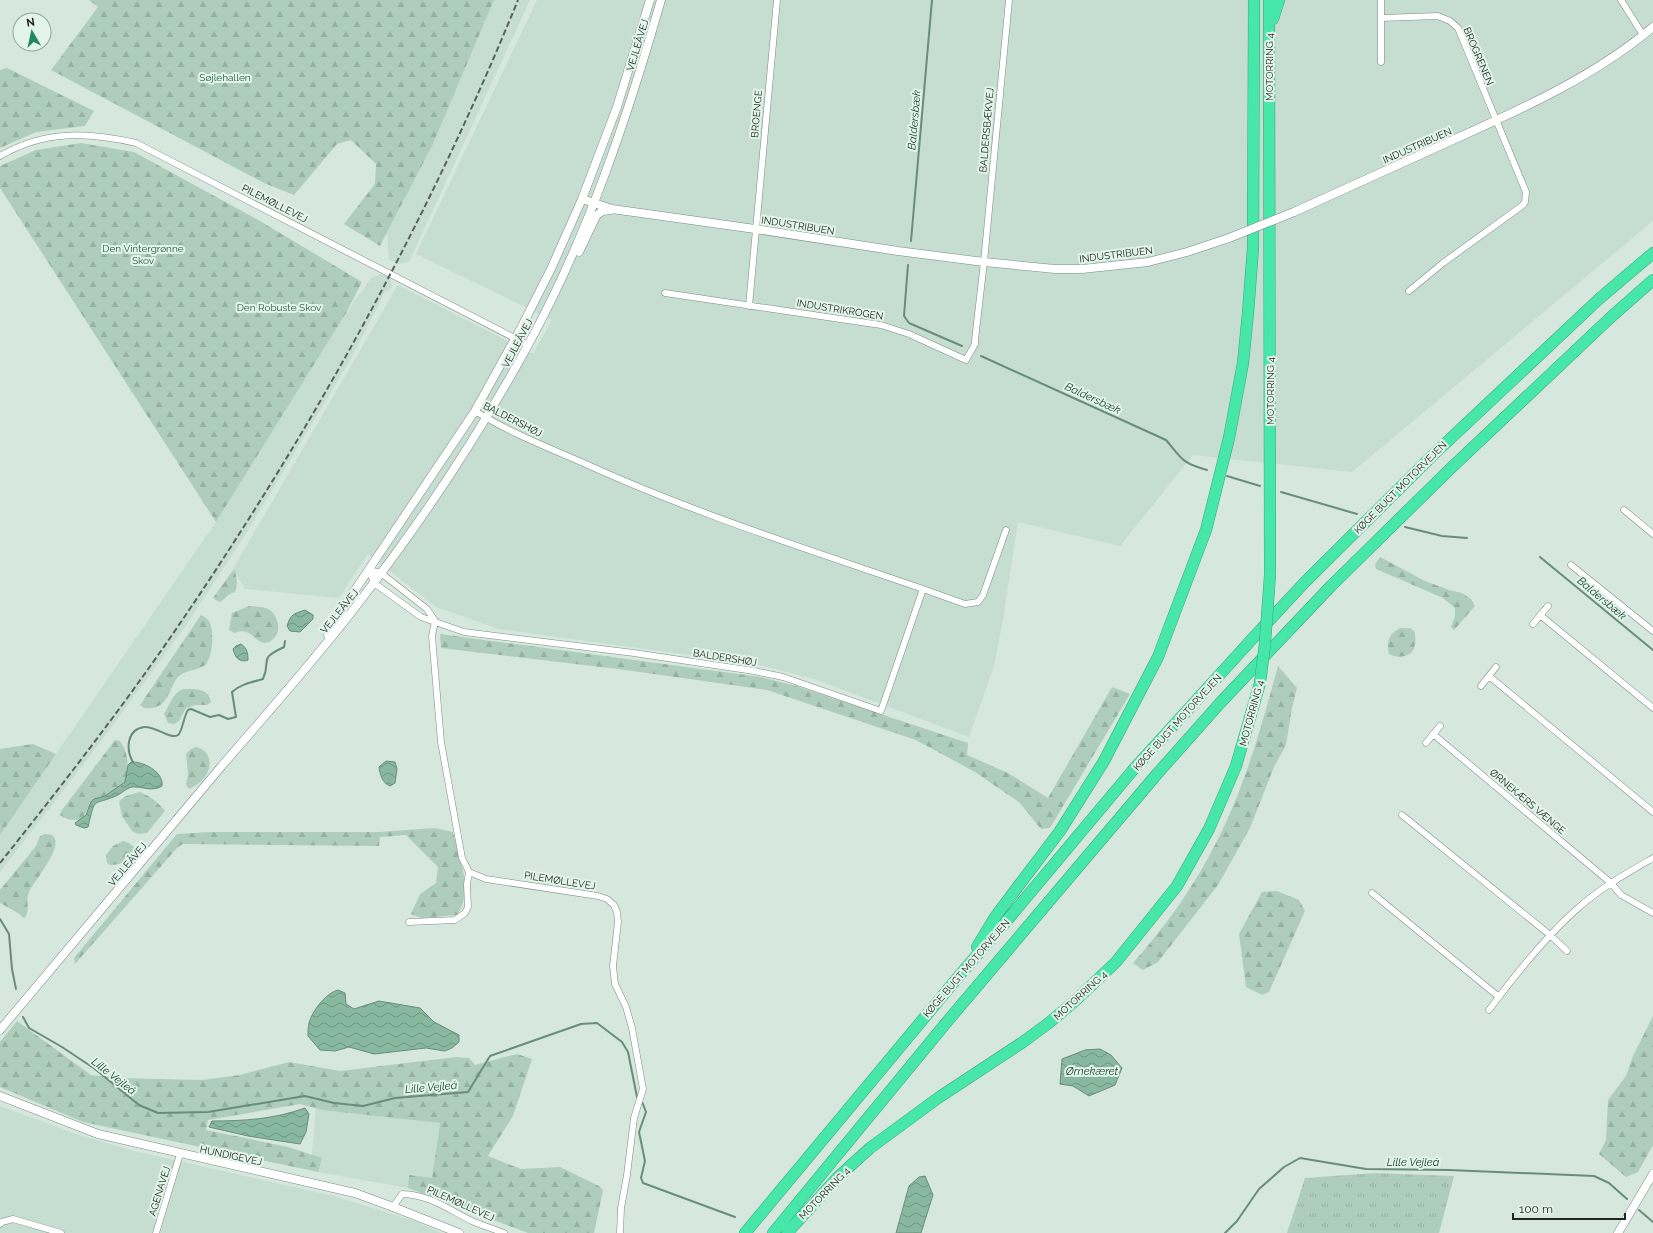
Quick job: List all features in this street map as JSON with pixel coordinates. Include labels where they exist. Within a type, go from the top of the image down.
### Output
[{"type":"highway","name":"MOTORRING 4","points":[[964,970],[995,917],[1060,831],[1104,761],[1158,657],[1206,530],[1229,438],[1243,363],[1248,313],[1253,248],[1254,0]]},
{"type":"highway","name":"MOTORRING 4","points":[[787,1233],[837,1178],[870,1148],[938,1098],[1023,1042],[1050,1022],[1076,1000],[1116,962],[1177,886],[1209,829],[1236,766],[1260,683],[1265,643],[1270,575],[1270,0]]},
{"type":"highway","points":[[1269,33],[1279,0]]},
{"type":"highway","name":"KØGE BUGT MOTORVEJEN","points":[[745,1233],[1133,770],[1304,582],[1433,454],[1599,299],[1653,253]]},
{"type":"highway","name":"KØGE BUGT MOTORVEJEN","points":[[773,1233],[951,1017],[1157,774],[1221,702],[1331,586],[1450,469],[1610,317],[1653,280]]},
{"type":"street","name":"VEJLEÅVEJ","points":[[315,656],[349,599],[475,411],[515,339],[551,269],[582,199],[617,107],[650,0]]},
{"type":"street","name":"VEJLEÅVEJ","points":[[0,1030],[315,656],[381,574],[435,498],[486,418],[528,345],[564,274],[594,203],[628,108],[661,0]]},
{"type":"street","name":"BROENGE","points":[[755,229],[777,0]]},
{"type":"street","name":"BALDERSBÆKVEJ","points":[[984,262],[1009,0]]},
{"type":"street","points":[[1381,0],[1381,62]]},
{"type":"street","points":[[1620,0],[1643,36]]},
{"type":"street","name":"BROGRENEN","points":[[1381,18],[1438,16],[1450,21],[1458,28],[1526,192],[1525,202],[1523,205],[1443,263],[1409,291]]},
{"type":"street","name":"INDUSTRIBUEN","points":[[582,199],[612,209],[898,251],[984,262],[1056,269],[1115,266],[1148,262],[1187,252],[1229,238],[1294,212],[1496,121],[1590,71],[1643,36],[1653,27]]},
{"type":"street","name":"PILEMØLLEVEJ","points":[[0,156],[29,143],[49,137],[68,135],[89,135],[136,144],[528,345]]},
{"type":"street","points":[[564,274],[575,260],[596,216],[602,211],[612,209]]},
{"type":"street","points":[[749,306],[755,229]]},
{"type":"street","name":"INDUSTRIKROGEN","points":[[665,293],[881,325],[909,334],[966,360],[975,344],[984,262]]},
{"type":"street","name":"BALDERSHØJ","points":[[475,411],[486,418],[615,478],[711,516],[966,604],[978,602],[983,595],[1006,530]]},
{"type":"street","points":[[1624,510],[1653,534]]},
{"type":"street","points":[[1571,566],[1653,631]]},
{"type":"street","points":[[369,570],[381,574],[427,609],[435,621],[432,636],[441,742],[462,858],[469,872],[467,884],[468,906],[466,913],[455,920],[409,922]]},
{"type":"street","points":[[369,570],[374,583]]},
{"type":"street","name":"BALDERSHØJ","points":[[374,583],[421,617],[464,632],[634,653],[754,670],[783,678],[881,711],[923,589]]},
{"type":"street","points":[[1533,624],[1548,606]]},
{"type":"street","points":[[1540,615],[1653,708]]},
{"type":"street","points":[[1481,686],[1496,667]]},
{"type":"street","points":[[1489,676],[1653,812]]},
{"type":"street","points":[[1426,743],[1440,726]]},
{"type":"street","name":"ØRNEKÆRS VÆNGE","points":[[1433,734],[1611,883],[1622,894],[1653,913]]},
{"type":"street","points":[[1402,815],[1550,935],[1567,951]]},
{"type":"street","points":[[1489,1010],[1550,935],[1578,908],[1611,883],[1653,858]]},
{"type":"street","name":"PILEMØLLEVEJ","points":[[469,872],[486,879],[598,896],[608,899],[614,905],[618,922],[613,966],[615,984],[626,1007],[632,1028],[643,1090],[637,1107],[621,1208],[620,1233]]},
{"type":"street","points":[[1372,893],[1499,997]]},
{"type":"street","name":"HUNDIGEVEJ","points":[[0,1096],[98,1134],[180,1154],[268,1172],[347,1192],[393,1207],[459,1233]]},
{"type":"street","name":"AGENAVEJ","points":[[156,1233],[180,1154]]},
{"type":"street","points":[[1618,1233],[1653,1174]]},
{"type":"street","name":"PILEMØLLEVEJ","points":[[393,1207],[402,1194],[416,1194],[475,1222],[504,1233]]},
{"type":"street","points":[[0,1224],[13,1219],[61,1233]]},
{"type":"shaded area","points":[[494,0],[530,0],[409,262],[399,264],[389,260],[387,233],[433,144]]},
{"type":"shaded area","points":[[537,0],[1653,0],[1653,221],[1352,472],[1193,455],[1120,546],[1018,522],[1003,620],[994,666],[969,737],[814,679],[755,664],[499,629],[436,607],[368,554],[339,598],[245,589],[233,569],[398,285],[533,354],[552,320],[416,254]]},
{"type":"shaded area","points":[[381,274],[390,278],[392,288],[385,292],[352,357],[247,532],[185,627],[90,756],[0,872],[0,835],[216,522],[346,313],[371,278]]},
{"type":"shaded area","points":[[0,1106],[79,1135],[134,1151],[334,1196],[414,1221],[441,1233],[0,1233]]},
{"type":"shaded area","points":[[316,1108],[440,1123],[432,1178],[409,1176],[408,1188],[318,1172],[321,1158],[312,1155]]},
{"type":"green space","name":"Søjlehallen","points":[[89,0],[494,0],[433,144],[380,246],[344,224],[375,184],[376,164],[351,140],[337,144],[294,195],[264,183],[51,70],[98,7]]},
{"type":"green space","points":[[7,68],[94,111],[85,126],[36,132],[0,148],[0,70]]},
{"type":"green space","points":[[81,143],[134,152],[260,221],[362,282],[346,313],[216,522],[0,188],[0,166],[36,150]]},
{"type":"green space","points":[[1380,557],[1425,581],[1462,593],[1471,599],[1475,606],[1454,630],[1451,627],[1455,616],[1455,608],[1443,598],[1376,569],[1375,564]]},
{"type":"green space","points":[[234,569],[237,580],[235,592],[219,602],[213,598]]},
{"type":"green space","points":[[249,606],[270,610],[276,617],[278,625],[277,633],[272,640],[267,643],[258,641],[247,632],[241,631],[234,633],[229,630],[232,613]]},
{"type":"green space","points":[[201,615],[209,622],[212,633],[212,645],[208,661],[202,667],[180,675],[166,699],[158,706],[144,708],[140,705]]},
{"type":"green space","points":[[1400,628],[1410,628],[1415,632],[1415,645],[1411,653],[1408,655],[1396,657],[1389,654],[1388,642],[1391,635]]},
{"type":"green space","points":[[440,634],[761,677],[796,686],[968,743],[967,755],[1008,773],[1048,798],[1112,687],[1130,694],[1050,828],[1041,829],[1020,803],[975,772],[916,740],[767,690],[618,669],[441,648]]},
{"type":"green space","points":[[1278,666],[1297,688],[1286,745],[1274,767],[1250,828],[1218,885],[1158,962],[1143,970],[1133,963],[1157,935],[1179,905],[1199,873],[1227,820],[1252,755]]},
{"type":"green space","points":[[184,689],[201,690],[210,697],[211,702],[207,705],[196,705],[186,708],[179,721],[174,724],[168,723],[164,714],[174,696]]},
{"type":"green space","points":[[115,740],[120,741],[127,756],[125,782],[105,796],[94,799],[82,819],[71,820],[62,817],[60,815],[62,810]]},
{"type":"green space","points":[[33,744],[56,754],[0,835],[0,749]]},
{"type":"green space","points":[[196,747],[200,748],[207,754],[209,766],[206,776],[198,784],[189,789],[186,785],[188,774],[186,754],[191,749]]},
{"type":"green space","points":[[140,792],[154,800],[165,811],[147,833],[138,834],[132,831],[122,816],[119,802],[126,796]]},
{"type":"green space","points":[[435,828],[453,832],[464,874],[464,896],[462,906],[457,915],[421,918],[411,914],[420,894],[436,883],[438,867],[406,835],[380,837],[379,846],[183,844],[178,847],[75,964],[74,958],[177,834],[211,832],[379,832]]},
{"type":"green space","points":[[45,834],[53,836],[56,842],[54,850],[29,892],[28,910],[24,918],[0,903],[0,890],[36,846],[40,836]]},
{"type":"green space","points":[[123,841],[134,847],[133,852],[122,863],[110,865],[107,863],[106,855],[113,846]]},
{"type":"green space","points":[[1277,891],[1299,900],[1305,911],[1269,992],[1262,995],[1246,987],[1239,934],[1262,892]]},
{"type":"green space","points":[[1653,1016],[1653,1145],[1638,1172],[1626,1177],[1599,1154],[1606,1140],[1608,1100],[1626,1076],[1633,1056]]},
{"type":"green space","points":[[17,1021],[91,1075],[119,1078],[202,1080],[240,1075],[289,1062],[340,1071],[456,1057],[469,1058],[475,1065],[517,1054],[532,1059],[513,1116],[488,1156],[521,1169],[560,1167],[599,1186],[603,1190],[594,1233],[528,1233],[408,1188],[409,1175],[432,1178],[440,1123],[322,1110],[300,1104],[208,1120],[206,1130],[288,1147],[322,1158],[318,1172],[83,1122],[0,1087],[0,1042]]},
{"type":"green space","points":[[1375,1173],[1454,1176],[1439,1233],[1287,1233],[1305,1178]]},
{"type":"water","points":[[305,610],[313,615],[313,619],[300,632],[290,631],[287,626],[291,617]]},
{"type":"water","points":[[241,644],[245,647],[248,655],[248,660],[245,661],[238,659],[233,649]]},
{"type":"water","points":[[386,761],[395,762],[397,769],[395,783],[390,786],[383,781],[379,770],[379,767]]},
{"type":"water","points":[[131,762],[141,763],[152,768],[160,776],[162,786],[155,789],[138,787],[128,788],[118,795],[96,803],[92,810],[88,827],[84,828],[76,825],[75,823],[86,815],[91,802],[94,799],[105,796],[125,782],[128,765]]},
{"type":"water","points":[[338,990],[345,993],[346,1004],[354,1009],[379,1001],[420,1008],[434,1022],[459,1035],[459,1042],[452,1048],[445,1051],[426,1048],[374,1054],[349,1047],[335,1051],[320,1050],[308,1036],[309,1023],[313,1013],[320,1003],[333,992]]},
{"type":"water","name":"Ørnekæret","points":[[1100,1049],[1111,1055],[1122,1068],[1115,1085],[1089,1096],[1073,1086],[1060,1084],[1062,1059],[1085,1050]]},
{"type":"water","points":[[305,1108],[309,1114],[306,1132],[300,1144],[248,1136],[209,1127],[212,1121],[259,1119],[282,1115]]},
{"type":"water","points":[[925,1176],[933,1195],[921,1233],[896,1233],[909,1186],[919,1177]]},
{"type":"waterway","name":"Baldersbæk","points":[[911,241],[932,0]]},
{"type":"waterway","name":"Baldersbæk","points":[[908,265],[904,316],[909,323],[962,346]]},
{"type":"waterway","name":"Baldersbæk","points":[[981,356],[1166,440],[1188,463],[1207,470]]},
{"type":"waterway","name":"Baldersbæk","points":[[1227,476],[1260,486]]},
{"type":"waterway","name":"Baldersbæk","points":[[1281,492],[1357,514]]},
{"type":"waterway","name":"Baldersbæk","points":[[1405,527],[1442,536],[1467,538]]},
{"type":"waterway","name":"Baldersbæk","points":[[1540,557],[1653,650]]},
{"type":"waterway","points":[[133,762],[129,752],[129,741],[131,736],[138,729],[149,727],[171,736],[178,735],[181,731],[187,712],[191,709],[210,717],[219,715],[228,719],[236,717],[232,692],[243,685],[263,679],[268,657],[284,647],[285,641]]},
{"type":"waterway","name":"Lille Vejleå","points":[[0,919],[9,934],[12,969],[16,989]]},
{"type":"waterway","name":"Lille Vejleå","points":[[23,1017],[29,1028],[62,1047],[95,1069],[139,1105],[158,1113],[208,1112],[305,1096],[334,1103],[363,1106],[395,1098],[468,1092],[490,1056],[581,1024],[597,1023],[622,1042],[628,1052],[637,1097],[643,1104],[646,1112],[639,1132],[645,1161],[641,1178],[643,1183],[735,1217]]},
{"type":"waterway","name":"Lille Vejleå","points":[[1225,1233],[1237,1221],[1259,1189],[1284,1167],[1300,1158],[1366,1169],[1449,1170],[1594,1176],[1609,1183],[1627,1199]]},
{"type":"waterway","name":"Lille Vejleå","points":[[1639,1210],[1653,1222]]},
{"type":"railway","points":[[0,863],[94,743],[139,681],[232,546],[279,471],[324,395],[408,241],[447,161],[518,0]]},
{"type":"park label","name":"Den Vintergrønne Skov","points":[[143,254]]},
{"type":"park label","name":"Den Robuste Skov","points":[[279,307]]}]
